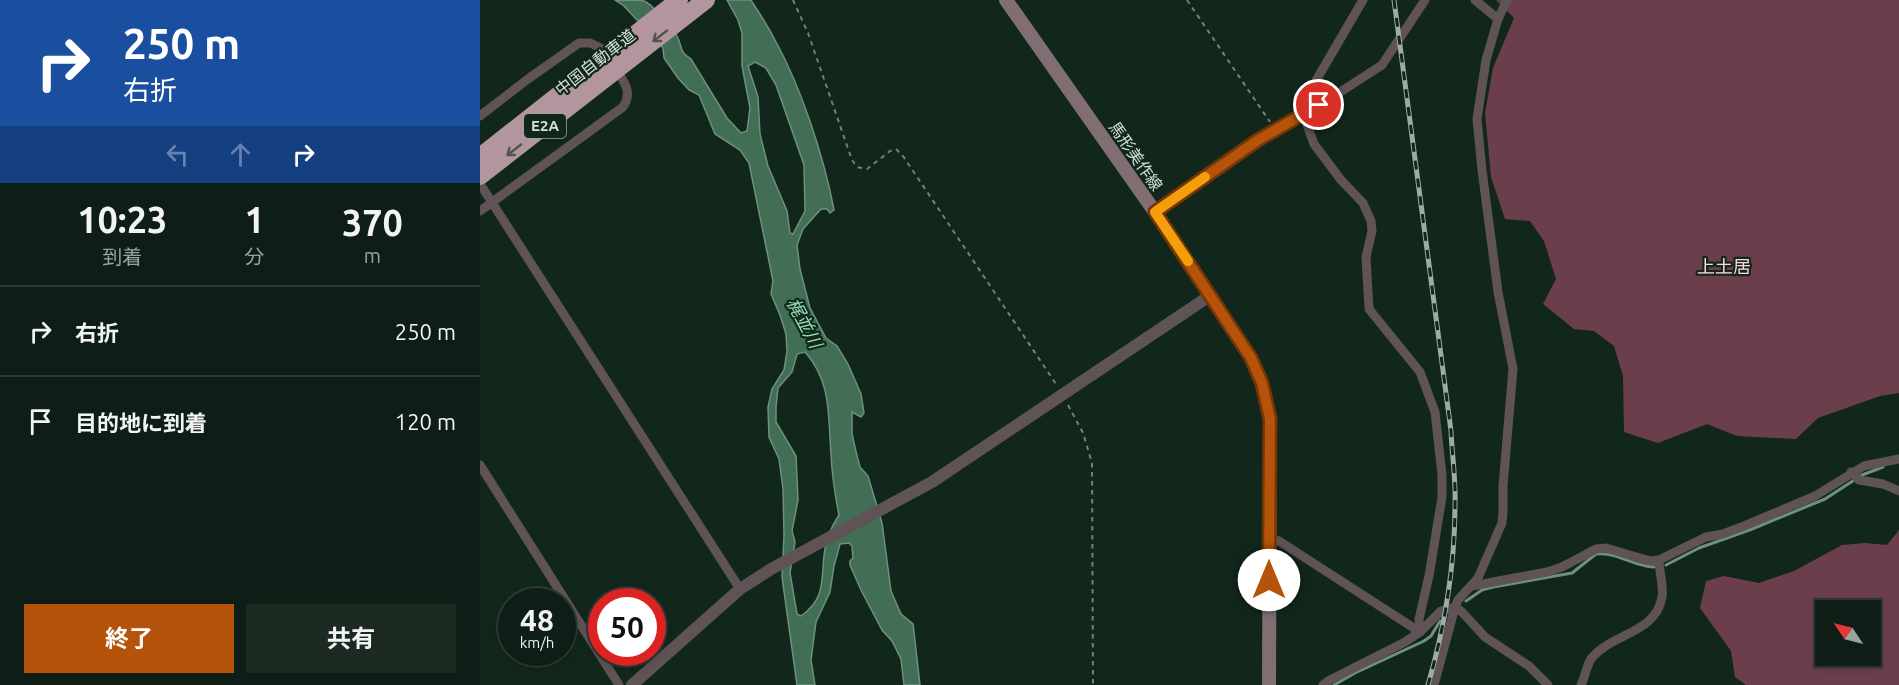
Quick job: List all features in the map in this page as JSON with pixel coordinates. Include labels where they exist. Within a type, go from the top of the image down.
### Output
[{"type":"highway","name":"中国自動車道","points":[[481,181],[679,0]]},
{"type":"highway","name":"中国自動車道","points":[[480,157],[706,0]]},
{"type":"main road","name":"馬形美作線","points":[[1006,0],[1155,212],[1251,358],[1262,383],[1270,419],[1269,685]]},
{"type":"street","points":[[1363,0],[1314,84],[1305,114],[1314,144],[1341,180],[1363,202],[1371,221],[1372,231],[1366,257],[1369,309],[1420,372],[1435,412],[1442,497],[1429,576],[1419,618],[1420,632]]},
{"type":"street","points":[[1155,212],[1275,129],[1305,114],[1382,65],[1425,0]]},
{"type":"street","points":[[1475,0],[1498,19]]},
{"type":"street","points":[[1434,685],[1455,607],[1458,600],[1478,578],[1502,523],[1513,369],[1498,292],[1480,159],[1477,119],[1486,60],[1498,19],[1507,0]]},
{"type":"street","points":[[480,116],[579,44],[590,43],[601,48],[625,82],[628,92],[628,100],[623,107],[480,211]]},
{"type":"street","points":[[481,181],[740,589]]},
{"type":"street","points":[[632,685],[740,589],[771,569],[932,482],[1211,296]]},
{"type":"street","points":[[1472,586],[1547,572],[1562,567],[1596,549],[1606,548],[1650,561],[1659,560],[1706,537],[1734,530],[1815,496],[1864,466],[1899,459]]},
{"type":"street","points":[[480,465],[619,685]]},
{"type":"street","points":[[1851,472],[1859,480],[1883,484],[1899,491]]},
{"type":"street","points":[[1269,538],[1279,541],[1420,632]]},
{"type":"street","points":[[1581,685],[1587,666],[1601,649],[1622,636],[1640,629],[1655,614],[1662,596],[1659,560]]},
{"type":"street","points":[[1323,685],[1405,642],[1420,632],[1441,611],[1455,607]]},
{"type":"street","points":[[1455,607],[1485,637],[1529,666],[1548,685]]},
{"type":"path","points":[[793,0],[808,33],[852,160],[857,167],[867,169],[890,151],[896,150],[903,156],[1064,395],[1083,433],[1092,463],[1093,685]]},
{"type":"path","points":[[1187,0],[1275,129]]},
{"type":"shaded area","points":[[1496,0],[1899,0],[1899,393],[1880,396],[1818,418],[1796,439],[1737,436],[1707,424],[1658,443],[1624,432],[1623,376],[1614,346],[1594,331],[1574,329],[1543,304],[1556,279],[1544,241],[1530,221],[1505,219],[1491,177],[1485,113],[1493,68],[1514,18]]},
{"type":"shaded area","points":[[1899,530],[1899,685],[1746,685],[1735,677],[1731,651],[1700,608],[1706,581],[1724,576],[1759,583],[1794,571],[1842,545],[1865,543],[1887,545]]},
{"type":"water","name":"梶並川","points":[[615,0],[644,1],[662,17],[675,32],[682,51],[691,59],[727,118],[741,133],[747,131],[750,108],[742,66],[742,33],[727,0],[751,0],[794,79],[818,145],[834,210],[830,213],[827,209],[821,209],[803,229],[797,245],[800,269],[810,308],[826,338],[837,346],[848,364],[861,394],[864,413],[861,417],[852,412],[852,434],[860,467],[868,476],[882,523],[891,591],[901,614],[913,624],[920,685],[904,685],[901,659],[892,641],[882,630],[850,565],[853,558],[852,546],[849,543],[840,544],[830,592],[816,622],[811,660],[815,685],[797,685],[782,577],[783,489],[779,459],[769,437],[768,407],[772,389],[784,370],[787,351],[786,334],[771,294],[773,281],[749,163],[740,150],[715,134],[699,95],[689,90],[678,78],[664,58],[663,48],[624,6]],"holes":[[[755,62],[766,68],[776,85],[804,165],[805,211],[793,234],[790,233],[787,211],[768,166],[760,134],[758,97],[748,66]],[[805,352],[820,375],[827,400],[832,470],[839,515],[826,544],[819,594],[810,609],[801,616],[797,614],[790,573],[795,542],[792,531],[798,500],[796,456],[776,422],[776,407],[778,388],[792,372],[797,354]]]},
{"type":"waterway","points":[[1666,565],[1699,548],[1825,499],[1862,475],[1883,467]]},
{"type":"waterway","points":[[1466,601],[1482,590],[1493,587],[1572,573],[1596,554],[1611,555],[1654,567]]},
{"type":"waterway","points":[[1334,685],[1424,641],[1431,636],[1440,621]]},
{"type":"railway","points":[[1394,0],[1451,431],[1455,486],[1455,527],[1448,596],[1428,685]]},
{"type":"slow traffic","points":[[1188,261],[1155,212],[1205,177]]},
{"type":"district","name":"上土居","points":[[1724,267]]},
{"type":"route","points":[[1269,580],[1270,419],[1262,383],[1251,358],[1155,212],[1258,140],[1319,105]]}]
